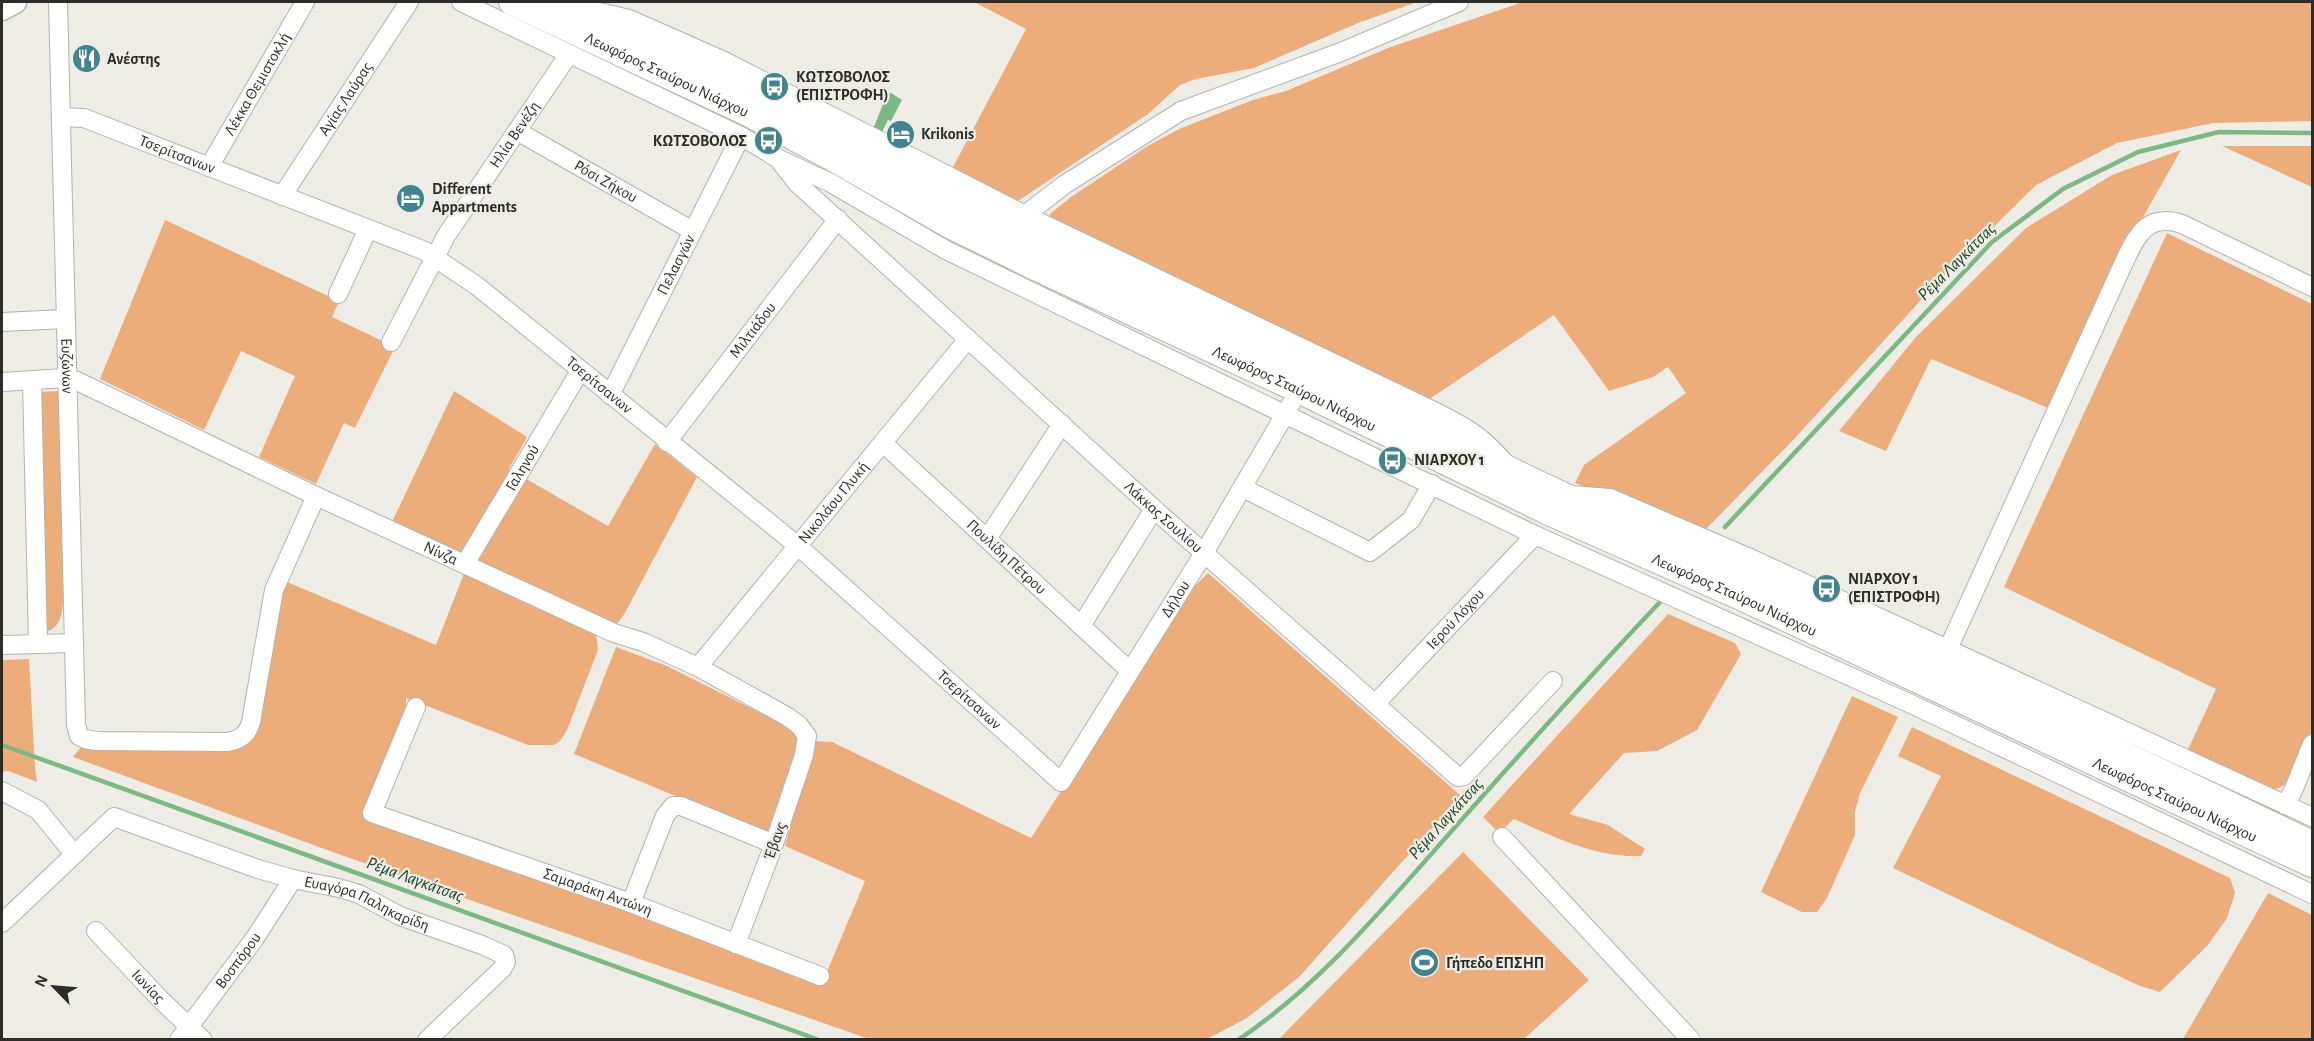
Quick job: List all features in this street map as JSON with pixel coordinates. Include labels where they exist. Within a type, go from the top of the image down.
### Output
[{"type":"main road","name":"Λεωφόρος Σταύρου Νιάρχου","points":[[512,2],[750,114],[987,244],[1299,390],[1549,512],[1741,597],[2313,864]]},
{"type":"main road","name":"Λεωφόρος Σταύρου Νιάρχου","points":[[557,3],[816,126],[1017,234],[1306,370],[1561,494],[1803,602],[2313,844]]},
{"type":"street","points":[[2,9],[15,2]]},
{"type":"street","name":"Ευζώνων","points":[[58,2],[74,643],[77,732],[81,738],[97,741],[227,742],[245,735],[251,722],[274,590],[316,495]]},
{"type":"street","name":"Λέκκα Θεμιστοκλή","points":[[209,167],[305,2]]},
{"type":"street","name":"Αγίας Λαύρας","points":[[282,196],[409,2]]},
{"type":"street","points":[[461,2],[741,136],[777,158],[831,183],[946,249],[1535,535],[1898,698],[2313,894]]},
{"type":"street","points":[[1025,215],[1064,185],[1181,111],[1341,52],[1459,2]]},
{"type":"street","points":[[557,3],[629,19],[724,61],[1025,215],[1469,429],[1489,444],[1511,470]]},
{"type":"street","name":"Ηλία Βενέζη","points":[[390,342],[434,256],[458,217],[569,54]]},
{"type":"street","name":"Τσερίτσανων","points":[[62,117],[84,118],[434,256],[477,286],[798,546],[1060,782]]},
{"type":"street","name":"Ρόσι Ζήκου","points":[[517,131],[693,231]]},
{"type":"street","name":"Πελασγών","points":[[610,395],[741,136]]},
{"type":"street","name":"Λάκκας Σουλίου","points":[[777,158],[797,183],[1154,509],[1458,777],[1464,776],[1553,681]]},
{"type":"street","name":"Μιλτιάδου","points":[[667,442],[838,219]]},
{"type":"street","points":[[1948,649],[2120,271],[2143,230],[2160,221],[2175,222],[2313,287]]},
{"type":"street","points":[[338,294],[368,229]]},
{"type":"street","points":[[2,322],[66,319]]},
{"type":"street","name":"Νικολάου Γλυκή","points":[[698,667],[968,339]]},
{"type":"street","name":"Γαληνού","points":[[465,564],[580,371]]},
{"type":"street","points":[[2,382],[68,379]]},
{"type":"street","name":"Νίνζα","points":[[68,379],[77,381],[614,633],[643,642],[698,667],[788,717],[799,725],[807,736]]},
{"type":"street","points":[[32,380],[38,644]]},
{"type":"street","name":"Δήλου","points":[[1060,782],[1204,553],[1299,390]]},
{"type":"street","points":[[987,539],[1062,424]]},
{"type":"street","name":"Πουλίδη Πέτρου","points":[[883,442],[1130,672]]},
{"type":"street","points":[[1243,488],[1370,552],[1411,520],[1432,484]]},
{"type":"street","points":[[1561,494],[1610,498],[1750,558],[2313,817]]},
{"type":"street","points":[[1081,626],[1154,509]]},
{"type":"street","name":"Ιερού Λόχου","points":[[1375,704],[1535,535]]},
{"type":"street","points":[[2,645],[74,643]]},
{"type":"street","name":"Σαμαράκη Αντώνη","points":[[416,707],[372,813],[631,903],[820,976]]},
{"type":"street","name":"Έβανς","points":[[736,944],[774,844],[804,755],[807,736]]},
{"type":"street","points":[[2285,805],[2294,791],[2313,744]]},
{"type":"street","points":[[2,791],[38,810],[74,854],[2,923]]},
{"type":"street","points":[[631,903],[665,816],[673,806],[681,806],[774,844]]},
{"type":"street","name":"Ευαγόρα Παληκαρίδη","points":[[74,854],[114,817],[293,879],[359,894],[400,916],[504,955],[506,962],[502,969],[435,1037]]},
{"type":"street","points":[[1502,837],[1691,1040]]},
{"type":"street","name":"Βοσπόρου","points":[[184,1033],[255,938],[293,879]]},
{"type":"street","name":"Ιωνίας","points":[[96,931],[184,1033],[203,1040]]},
{"type":"shaded area","points":[[974,2],[1417,2],[1358,23],[1254,68],[1196,79],[1180,85],[1148,114],[1015,203],[951,171],[1026,29]]},
{"type":"shaded area","points":[[1523,2],[2312,2],[2312,121],[2213,123],[2117,143],[2036,185],[1931,289],[1795,438],[1705,530],[1628,495],[1593,489],[1575,483],[1584,465],[1686,393],[1668,367],[1653,377],[1609,391],[1554,315],[1425,402],[1052,221],[1050,214],[1071,197],[1146,147],[1179,129],[1253,100],[1286,91],[1388,48]]},
{"type":"shaded area","points":[[891,93],[902,100],[891,121],[888,120],[882,132],[874,127],[887,94]]},
{"type":"shaded area","points":[[2222,146],[2312,146],[2312,187]]},
{"type":"shaded area","points":[[2181,150],[2133,235],[2053,410],[1931,359],[1886,451],[1839,431],[1916,337],[2026,228],[2112,175]]},
{"type":"shaded area","points":[[165,220],[339,301],[332,317],[395,347],[355,428],[344,423],[316,484],[259,457],[295,376],[241,351],[204,430],[100,379]]},
{"type":"shaded area","points":[[2167,233],[2312,304],[2312,731],[2290,783],[2267,793],[2186,754],[2216,689],[2004,587]]},
{"type":"shaded area","points":[[63,391],[64,591],[60,619],[49,631],[46,629],[38,392]]},
{"type":"shaded area","points":[[454,391],[527,437],[509,469],[608,526],[655,444],[697,477],[625,613],[615,627],[392,522]]},
{"type":"shaded area","points":[[465,571],[596,632],[598,650],[567,730],[560,741],[554,745],[528,745],[406,698],[406,711],[365,817],[661,922],[733,953],[821,986],[865,881],[785,846],[814,741],[832,742],[1031,838],[1186,595],[1208,573],[1461,796],[1299,977],[1247,1018],[1207,1039],[872,1040],[341,855],[73,757],[81,747],[234,748],[285,581],[436,645]]},
{"type":"shaded area","points":[[1668,614],[1735,643],[1741,654],[1697,730],[1657,751],[1624,753],[1569,814],[1608,825],[1645,849],[1641,856],[1624,856],[1592,850],[1514,819],[1499,833],[1483,817]]},
{"type":"shaded area","points":[[616,647],[667,666],[789,727],[801,743],[770,835],[574,754]]},
{"type":"shaded area","points":[[29,659],[37,782],[8,771],[2,772],[2,660]]},
{"type":"shaded area","points":[[1852,696],[1898,717],[1860,793],[1855,812],[1855,835],[1827,898],[1817,912],[1802,912],[1761,892]]},
{"type":"shaded area","points":[[1912,727],[2230,878],[2235,893],[2227,918],[2208,945],[2160,992],[2140,986],[1893,868],[1941,776],[1898,756]]},
{"type":"shaded area","points":[[1463,852],[1589,980],[1524,1039],[1279,1039]]},
{"type":"shaded area","points":[[2268,893],[2312,915],[2312,1039],[2183,1039]]},
{"type":"waterway","name":"Ρέμα Λαγκάτσας","points":[[1725,527],[1992,242],[2063,189],[2138,152],[2219,132],[2312,133]]},
{"type":"waterway","name":"Ρέμα Λαγκάτσας","points":[[1238,1040],[1297,995],[1350,944],[1553,717],[1660,602]]},
{"type":"waterway","name":"Ρέμα Λαγκάτσας","points":[[2,745],[819,1040]]},
{"type":"place","name":"Ανέστης","points":[[86,59]]},
{"type":"place","name":"ΚΩΤΣΟΒΟΛΟΣ (ΕΠΙΣΤΡΟΦΗ)","points":[[775,86]]},
{"type":"place","name":"Krikonis","points":[[900,134]]},
{"type":"place","name":"ΚΩΤΣΟΒΟΛΟΣ","points":[[768,141]]},
{"type":"place","name":"Different Appartments","points":[[411,198]]},
{"type":"place","name":"ΝΙΑΡΧΟΥ 1","points":[[1393,460]]},
{"type":"place","name":"ΝΙΑΡΧΟΥ 1 (ΕΠΙΣΤΡΟΦΗ)","points":[[1827,588]]},
{"type":"place","name":"Γήπεδο ΕΠΣΗΠ","points":[[1425,963]]}]
